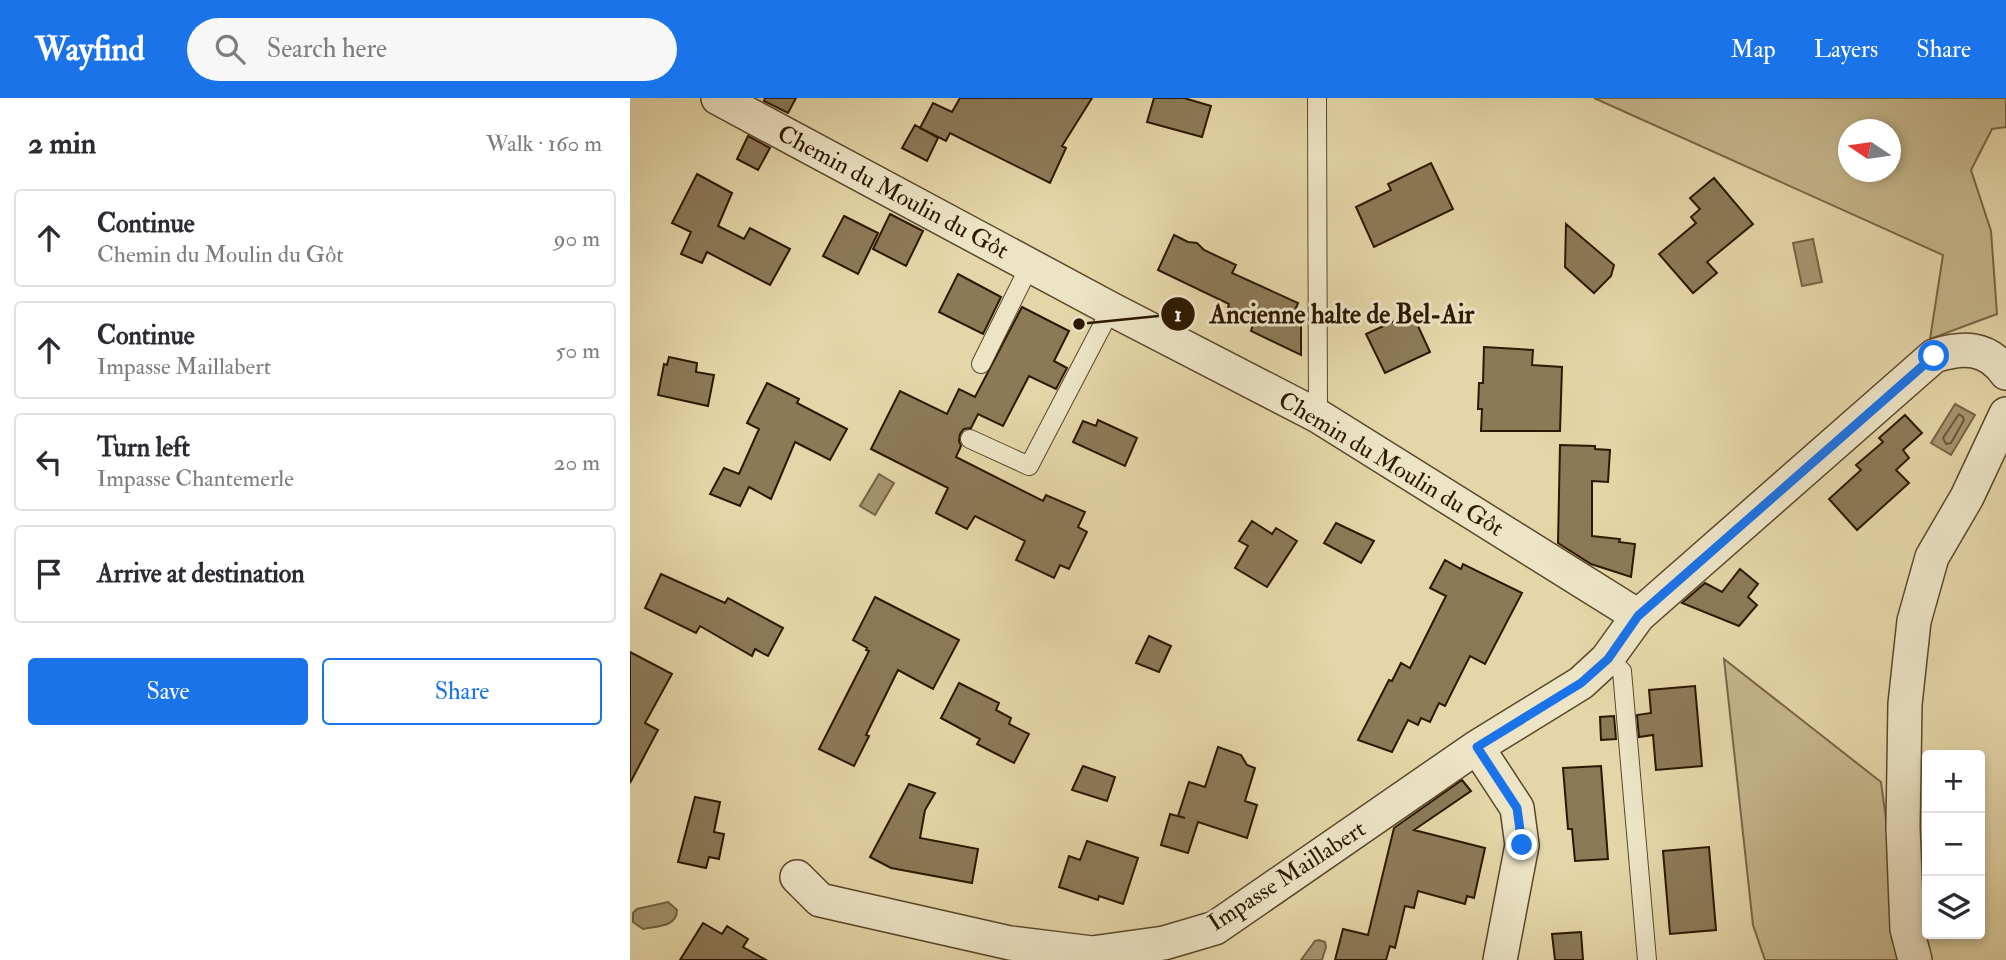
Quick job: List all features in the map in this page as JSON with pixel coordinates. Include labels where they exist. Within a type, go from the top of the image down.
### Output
[{"type":"street","name":"Chemin du Moulin du Gôt","points":[[718,98],[1111,309],[1318,416],[1638,616]]},
{"type":"street","points":[[1638,616],[1934,356],[1958,349],[1981,352],[2006,373]]},
{"type":"street","points":[[1915,960],[1907,929],[1903,827],[1905,704],[1914,621],[1932,557],[1966,497],[2006,414]]},
{"type":"street","name":"Impasse Maillabert","points":[[797,877],[820,901],[1010,943],[1092,953],[1164,943],[1215,928],[1477,747],[1581,683],[1608,659],[1638,616]]},
{"type":"street","points":[[1477,747],[1517,808],[1522,845],[1500,960]]},
{"type":"lane","points":[[1317,98],[1318,416]]},
{"type":"lane","points":[[981,364],[1030,265]]},
{"type":"lane","points":[[970,439],[1029,466],[1111,309]]},
{"type":"lane","points":[[1608,659],[1622,671],[1647,960]]},
{"type":"shaded area","points":[[1594,98],[2006,98],[2006,127],[1992,129],[1971,170],[1991,231],[1997,314],[1930,339],[1943,255]]},
{"type":"shaded area","points":[[1724,659],[1881,782],[1905,960],[1765,960],[1753,925]]},
{"type":"water","points":[[1813,239],[1822,282],[1802,286],[1793,243]]},
{"type":"water","points":[[1955,404],[1975,415],[1951,455],[1931,443]]},
{"type":"water","points":[[879,474],[894,483],[875,515],[860,506]]},
{"type":"water","points":[[668,902],[677,910],[670,923],[643,929],[633,922],[633,913],[637,909]]},
{"type":"water","points":[[1315,941],[1325,942],[1326,947],[1322,960],[1301,960]]},
{"type":"building","points":[[765,98],[796,98],[788,113],[764,101]]},
{"type":"building","points":[[960,98],[1092,98],[1062,146],[1066,148],[1050,183],[950,133],[946,141],[920,128],[933,103],[952,112]]},
{"type":"building","points":[[1154,98],[1184,98],[1211,106],[1202,137],[1147,122]]},
{"type":"building","points":[[915,125],[938,138],[927,161],[902,148]]},
{"type":"building","points":[[748,136],[770,148],[758,170],[737,159]]},
{"type":"building","points":[[1431,163],[1453,209],[1374,247],[1356,207],[1391,190],[1388,184]]},
{"type":"building","points":[[697,174],[732,193],[718,226],[744,239],[750,228],[790,249],[770,285],[707,252],[702,263],[681,254],[691,232],[672,223]]},
{"type":"building","points":[[1714,178],[1753,224],[1707,262],[1717,273],[1693,293],[1659,254],[1696,223],[1691,217],[1700,209],[1690,198]]},
{"type":"building","points":[[890,214],[923,231],[906,266],[873,249]]},
{"type":"building","points":[[844,216],[878,233],[858,274],[823,256]]},
{"type":"building","points":[[1566,224],[1614,265],[1611,276],[1594,293],[1565,267]]},
{"type":"building","points":[[1174,235],[1197,243],[1204,250],[1236,265],[1232,273],[1298,303],[1291,320],[1301,325],[1301,355],[1251,331],[1253,324],[1248,322],[1250,317],[1228,307],[1229,304],[1158,270]]},
{"type":"building","points":[[958,274],[1001,297],[983,334],[939,312]]},
{"type":"building","points":[[1022,307],[1069,331],[1054,361],[1067,368],[1056,389],[1029,376],[1003,426],[978,414],[971,428],[964,429],[960,434],[961,446],[956,457],[1043,501],[1046,495],[1085,512],[1078,527],[1087,532],[1069,569],[1060,565],[1054,578],[1016,560],[1025,541],[975,516],[967,529],[936,513],[948,488],[871,449],[900,391],[947,414],[959,389],[975,397]]},
{"type":"building","points":[[1412,313],[1430,352],[1385,373],[1366,334]]},
{"type":"building","points":[[1484,347],[1533,350],[1532,365],[1562,367],[1560,431],[1481,431],[1482,409],[1478,409],[1479,383],[1483,383]]},
{"type":"building","points":[[669,357],[697,363],[696,372],[714,375],[708,406],[658,395],[664,364],[667,365]]},
{"type":"building","points":[[767,383],[799,399],[797,403],[847,429],[830,460],[795,442],[771,499],[749,487],[740,506],[710,494],[724,468],[739,474],[759,429],[747,423]]},
{"type":"building","points":[[1905,415],[1922,433],[1903,450],[1909,458],[1896,470],[1909,483],[1857,530],[1829,499],[1861,470],[1856,465],[1883,442],[1879,438]]},
{"type":"building","points":[[1098,420],[1137,438],[1125,466],[1073,442],[1083,421],[1096,426]]},
{"type":"building","points":[[1560,445],[1595,446],[1595,449],[1610,450],[1608,482],[1592,481],[1592,536],[1620,539],[1619,542],[1635,544],[1631,577],[1591,564],[1558,543]]},
{"type":"building","points":[[1252,521],[1272,534],[1276,528],[1297,541],[1267,587],[1235,568],[1248,546],[1239,541]]},
{"type":"building","points":[[1336,523],[1374,541],[1361,563],[1324,543]]},
{"type":"building","points":[[1445,560],[1461,569],[1463,564],[1522,593],[1485,664],[1470,656],[1445,706],[1439,703],[1430,722],[1421,718],[1418,725],[1408,720],[1392,752],[1358,740],[1389,680],[1392,681],[1401,663],[1410,668],[1446,596],[1430,588]]},
{"type":"building","points":[[1740,569],[1758,584],[1748,597],[1757,605],[1739,626],[1682,603],[1705,583],[1722,592]]},
{"type":"building","points":[[661,574],[725,603],[728,598],[783,628],[768,656],[755,649],[752,656],[700,626],[696,633],[645,608]]},
{"type":"building","points":[[875,597],[959,640],[933,689],[898,670],[854,766],[819,749],[869,651],[853,640]]},
{"type":"building","points":[[1149,636],[1171,646],[1159,672],[1136,663]]},
{"type":"building","points":[[630,652],[672,674],[645,723],[658,730],[630,783]]},
{"type":"building","points":[[959,683],[999,703],[996,710],[1011,718],[1009,724],[1029,734],[1014,763],[977,744],[980,739],[941,718]]},
{"type":"building","points":[[1695,686],[1702,766],[1656,770],[1653,735],[1639,737],[1637,715],[1651,713],[1649,690]]},
{"type":"building","points":[[1614,716],[1616,739],[1601,740],[1600,717]]},
{"type":"building","points":[[1218,747],[1241,755],[1247,765],[1255,768],[1245,801],[1257,805],[1247,838],[1198,822],[1188,853],[1161,845],[1170,814],[1185,818],[1178,816],[1189,782],[1205,787]]},
{"type":"building","points":[[1083,766],[1115,777],[1107,801],[1072,790]]},
{"type":"building","points":[[1601,766],[1608,859],[1575,861],[1572,829],[1568,829],[1563,768]]},
{"type":"building","points":[[1462,780],[1471,791],[1414,830],[1485,848],[1474,898],[1467,896],[1465,904],[1418,891],[1414,908],[1405,906],[1395,948],[1390,946],[1386,960],[1335,960],[1343,929],[1368,935],[1394,828]]},
{"type":"building","points":[[909,784],[935,793],[925,810],[920,838],[978,849],[972,883],[891,868],[870,857]]},
{"type":"building","points":[[695,797],[720,802],[714,832],[724,834],[719,859],[709,857],[706,868],[678,862]]},
{"type":"building","points":[[1087,841],[1138,858],[1123,904],[1099,896],[1098,900],[1059,887],[1069,856],[1080,860]]},
{"type":"building","points":[[1709,847],[1716,930],[1670,934],[1663,851]]},
{"type":"building","points":[[703,923],[722,934],[727,926],[748,939],[743,947],[766,960],[680,960]]},
{"type":"building","points":[[1581,932],[1583,960],[1555,960],[1552,934]]},
{"type":"place","name":"Ancienne halte de Bel-Air","points":[[1079,324]]},
{"type":"route","points":[[1522,845],[1517,808],[1477,747],[1581,683],[1608,659],[1638,616],[1934,356]]}]
